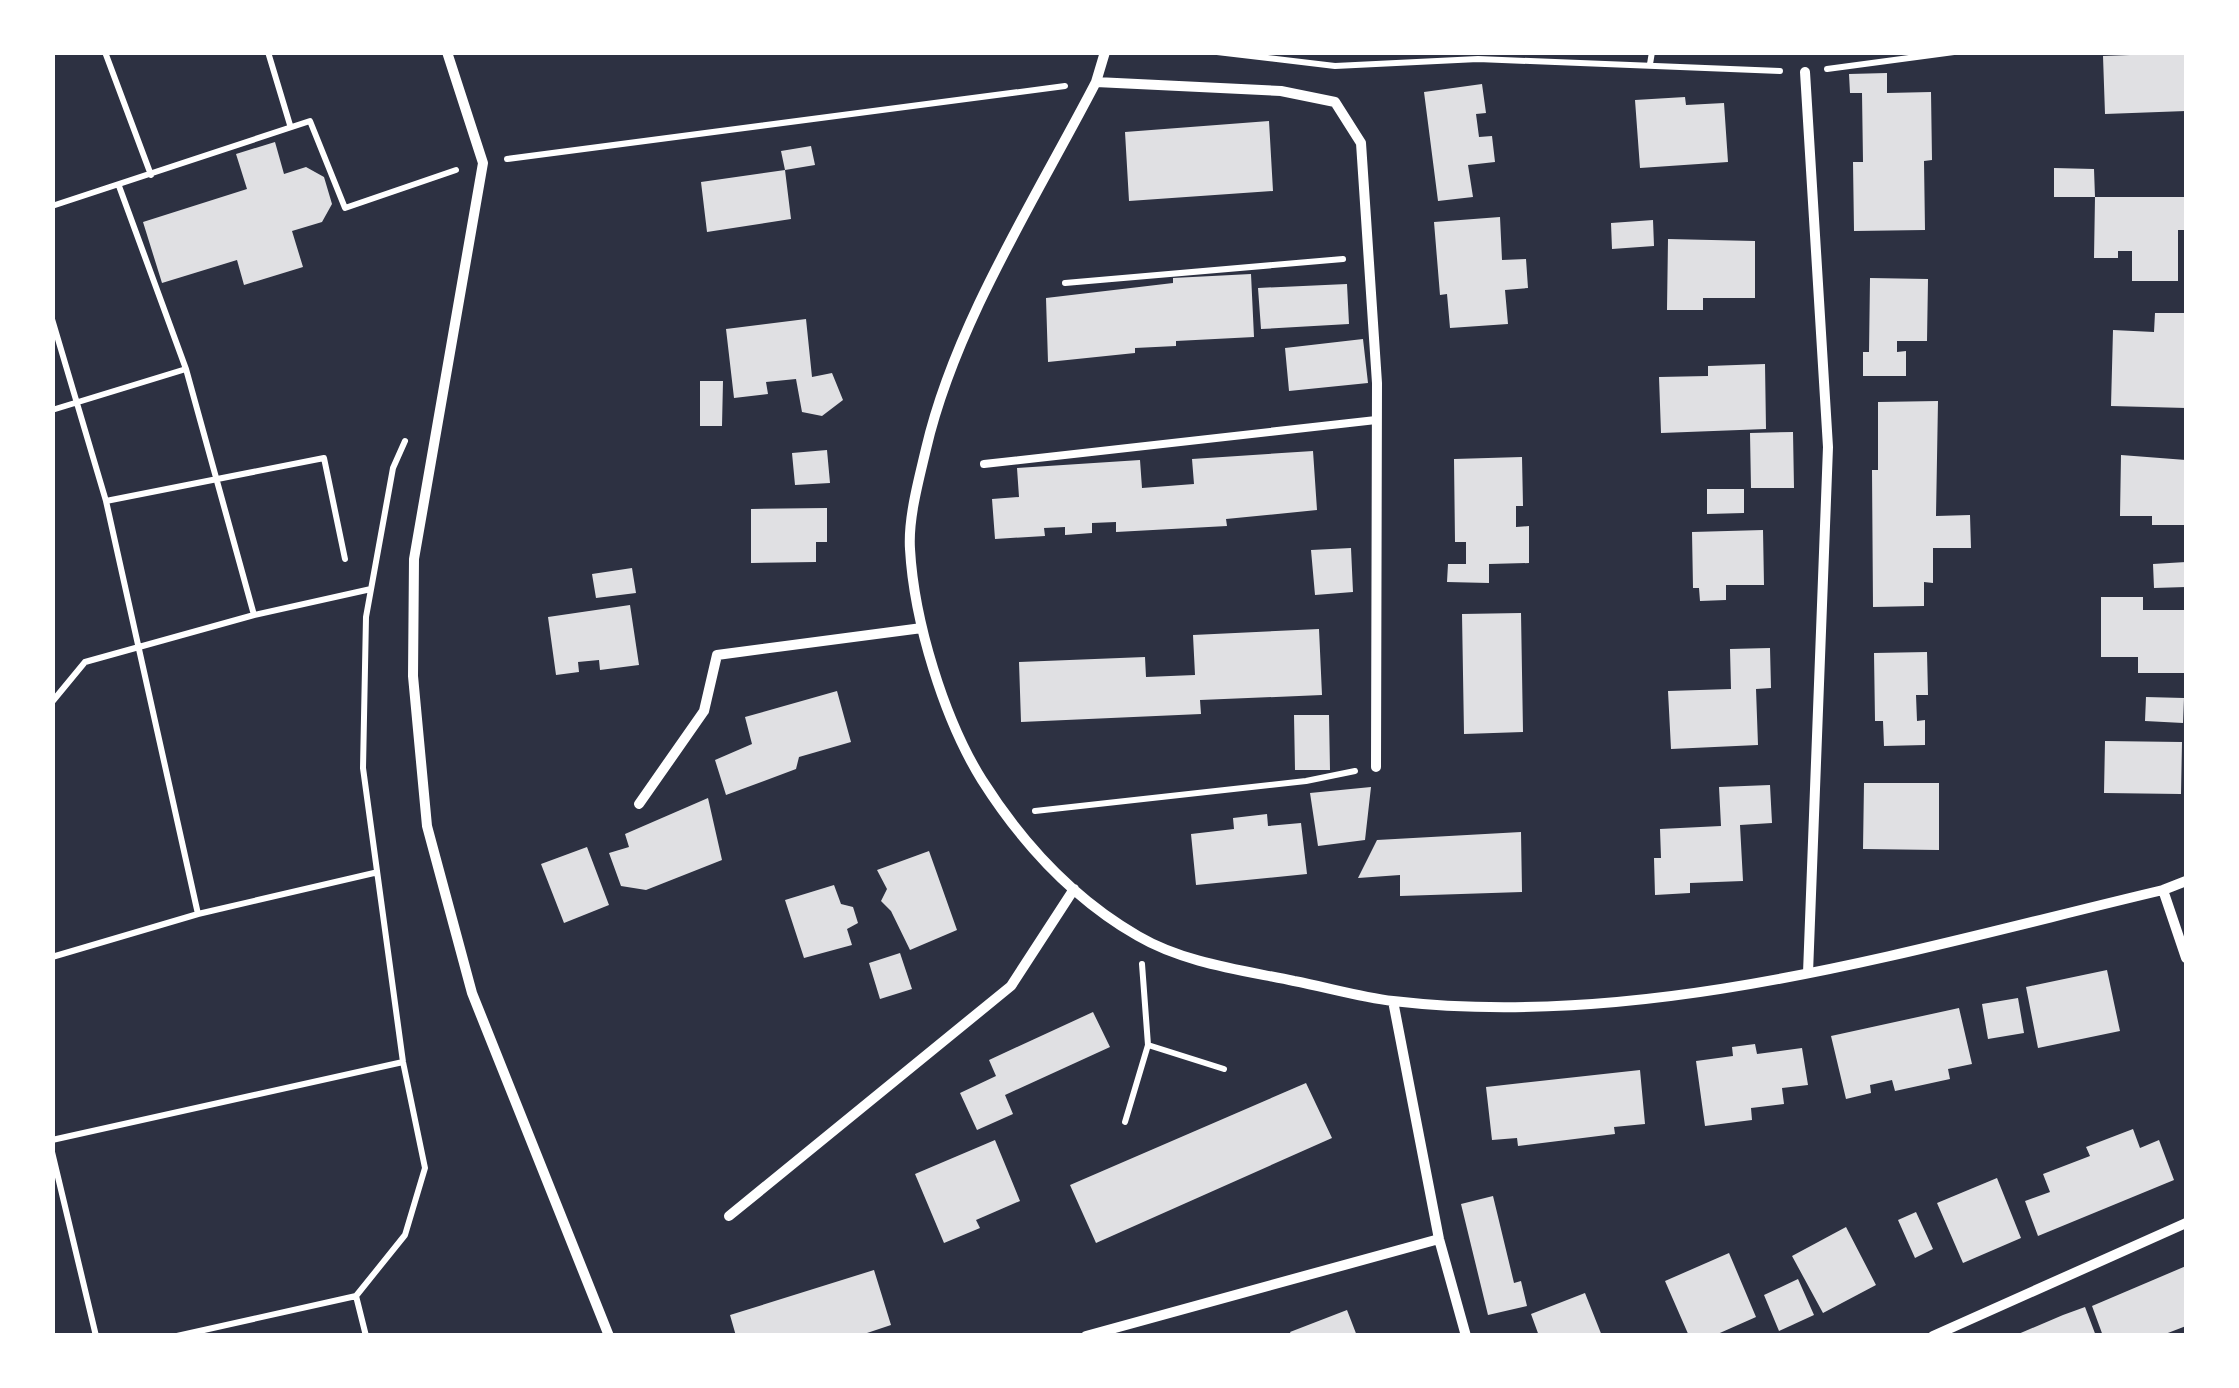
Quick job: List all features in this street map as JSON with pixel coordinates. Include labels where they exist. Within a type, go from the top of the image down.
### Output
[{"type":"street","points":[[447,52],[483,163],[414,560],[413,676],[427,826],[472,993],[609,1336]]},
{"type":"street","points":[[1105,52],[1096,82],[946,374],[925,452],[909,545],[922,628],[965,752],[1011,826],[1074,889],[1140,938],[1210,964],[1393,1001],[1601,1004],[1808,973],[2163,890],[2186,880]]},
{"type":"street","points":[[1805,72],[1828,448],[1808,973]]},
{"type":"street","points":[[1096,82],[1282,91],[1335,102],[1361,142],[1376,420],[1376,766]]},
{"type":"street","points":[[639,804],[704,711],[716,655],[922,628]]},
{"type":"street","points":[[729,1216],[1012,986],[1074,889]]},
{"type":"street","points":[[2163,890],[2186,958]]},
{"type":"street","points":[[1393,1001],[1439,1238],[1466,1336]]},
{"type":"street","points":[[1933,1336],[2186,1223]]},
{"type":"street","points":[[1086,1336],[1439,1238]]},
{"type":"lane","points":[[984,464],[1376,420]]},
{"type":"path","points":[[106,52],[151,176]]},
{"type":"path","points":[[268,52],[290,125]]},
{"type":"path","points":[[1217,52],[1335,66],[1478,56],[1805,72],[1954,52]]},
{"type":"path","points":[[1650,64],[1652,52]]},
{"type":"path","points":[[483,163],[1096,82]]},
{"type":"path","points":[[52,206],[310,121],[345,208],[442,173]]},
{"type":"path","points":[[120,186],[186,368],[254,615]]},
{"type":"path","points":[[1065,283],[1368,257]]},
{"type":"path","points":[[52,319],[80,402],[106,501],[198,914]]},
{"type":"path","points":[[52,410],[186,368]]},
{"type":"path","points":[[177,1336],[356,1296],[406,1235],[425,1168],[403,1062],[374,874],[363,768],[366,617],[393,468],[409,432]]},
{"type":"path","points":[[106,501],[216,476],[324,458],[345,558]]},
{"type":"path","points":[[52,702],[85,662],[254,615],[372,588]]},
{"type":"path","points":[[1011,826],[1034,811],[1306,781],[1376,766]]},
{"type":"path","points":[[52,956],[198,914],[374,874]]},
{"type":"path","points":[[1125,1122],[1148,1045],[1140,938]]},
{"type":"path","points":[[1148,1045],[1224,1070]]},
{"type":"path","points":[[52,1140],[403,1062]]},
{"type":"path","points":[[52,1152],[96,1336]]},
{"type":"path","points":[[356,1296],[366,1336]]},
{"type":"building","points":[[2184,53],[2186,111],[2105,114],[2103,56]]},
{"type":"building","points":[[1887,73],[1887,93],[1931,92],[1932,160],[1924,161],[1925,230],[1854,231],[1853,162],[1863,162],[1862,93],[1850,93],[1849,74]]},
{"type":"building","points":[[1482,84],[1486,113],[1476,114],[1479,137],[1492,136],[1495,162],[1468,165],[1473,197],[1438,201],[1424,92]]},
{"type":"building","points":[[1685,97],[1686,105],[1724,103],[1728,162],[1640,168],[1635,100]]},
{"type":"building","points":[[1269,121],[1273,191],[1129,201],[1125,132]]},
{"type":"building","points":[[275,142],[284,174],[306,167],[324,177],[332,204],[322,222],[292,231],[303,267],[244,285],[237,260],[162,283],[143,222],[247,189],[236,154]]},
{"type":"building","points":[[811,146],[815,165],[785,170],[781,151]]},
{"type":"building","points":[[2054,168],[2094,169],[2095,197],[2054,197]]},
{"type":"building","points":[[785,170],[791,219],[707,232],[701,182]]},
{"type":"building","points":[[2095,197],[2184,197],[2184,230],[2178,230],[2178,281],[2132,281],[2132,251],[2118,251],[2118,258],[2094,258]]},
{"type":"building","points":[[1500,217],[1502,260],[1526,259],[1528,288],[1505,290],[1508,324],[1450,328],[1447,294],[1440,295],[1434,222]]},
{"type":"building","points":[[1653,220],[1654,246],[1612,249],[1611,223]]},
{"type":"building","points":[[1668,239],[1755,241],[1755,298],[1703,298],[1703,310],[1667,310]]},
{"type":"building","points":[[1251,274],[1254,337],[1176,341],[1176,346],[1135,348],[1135,353],[1048,362],[1046,298],[1173,283],[1173,278]]},
{"type":"building","points":[[1870,278],[1928,279],[1927,341],[1897,341],[1897,352],[1906,351],[1906,376],[1863,376],[1863,352],[1869,352]]},
{"type":"building","points":[[1347,284],[1349,324],[1261,329],[1258,288]]},
{"type":"building","points":[[2155,313],[2186,313],[2186,408],[2111,406],[2113,330],[2154,332]]},
{"type":"building","points":[[806,319],[812,377],[832,373],[843,400],[822,416],[802,412],[796,379],[766,382],[768,394],[734,398],[726,329]]},
{"type":"building","points":[[1363,339],[1368,383],[1289,391],[1285,348]]},
{"type":"building","points":[[1765,364],[1766,429],[1661,433],[1659,377],[1708,376],[1708,366]]},
{"type":"building","points":[[700,381],[723,381],[722,426],[700,426]]},
{"type":"building","points":[[1938,401],[1936,516],[1970,515],[1971,548],[1933,548],[1933,583],[1924,582],[1924,606],[1873,607],[1872,470],[1878,470],[1878,402]]},
{"type":"building","points":[[1793,432],[1794,488],[1751,488],[1750,433]]},
{"type":"building","points":[[827,450],[830,483],[795,485],[792,453]]},
{"type":"building","points":[[1313,451],[1317,510],[1226,519],[1227,526],[1116,532],[1116,522],[1092,523],[1092,533],[1065,535],[1065,527],[1044,528],[1045,536],[995,539],[992,499],[1019,497],[1017,468],[1140,460],[1142,488],[1194,484],[1192,459]]},
{"type":"building","points":[[2121,455],[2186,460],[2186,525],[2152,525],[2152,516],[2120,516]]},
{"type":"building","points":[[1522,457],[1523,506],[1516,506],[1516,527],[1529,526],[1529,563],[1489,564],[1489,583],[1447,582],[1448,564],[1466,564],[1466,542],[1455,542],[1454,459]]},
{"type":"building","points":[[1707,489],[1744,489],[1744,513],[1707,514]]},
{"type":"building","points":[[827,508],[827,542],[816,542],[816,562],[751,563],[751,509]]},
{"type":"building","points":[[1763,530],[1764,585],[1726,585],[1726,600],[1700,601],[1699,588],[1693,588],[1692,532]]},
{"type":"building","points":[[1351,548],[1353,592],[1315,595],[1311,550]]},
{"type":"building","points":[[2186,562],[2186,587],[2154,588],[2153,564]]},
{"type":"building","points":[[632,568],[636,593],[596,598],[592,574]]},
{"type":"building","points":[[2101,597],[2143,597],[2143,610],[2186,610],[2186,673],[2138,673],[2138,657],[2101,657]]},
{"type":"building","points":[[630,605],[639,665],[600,670],[599,660],[578,662],[579,672],[556,675],[548,617]]},
{"type":"building","points":[[1521,613],[1523,732],[1464,734],[1462,614]]},
{"type":"building","points":[[1319,629],[1322,695],[1200,700],[1201,714],[1021,722],[1019,662],[1145,657],[1146,677],[1195,675],[1193,635]]},
{"type":"building","points":[[1770,648],[1771,688],[1756,689],[1758,745],[1671,749],[1668,691],[1731,689],[1730,649]]},
{"type":"building","points":[[1927,652],[1928,695],[1916,695],[1917,721],[1925,720],[1925,745],[1884,746],[1883,721],[1875,721],[1874,653]]},
{"type":"building","points":[[837,691],[851,742],[799,757],[796,769],[726,795],[715,760],[752,744],[745,717]]},
{"type":"building","points":[[2146,697],[2184,698],[2183,723],[2145,721]]},
{"type":"building","points":[[1294,715],[1329,715],[1330,770],[1295,770]]},
{"type":"building","points":[[2105,741],[2182,742],[2181,794],[2104,793]]},
{"type":"building","points":[[1864,783],[1939,783],[1939,850],[1863,849]]},
{"type":"building","points":[[1770,785],[1772,823],[1740,825],[1743,881],[1690,883],[1690,893],[1655,895],[1654,858],[1661,858],[1660,829],[1721,826],[1719,787]]},
{"type":"building","points":[[1371,787],[1365,840],[1318,846],[1310,793]]},
{"type":"building","points":[[708,798],[722,860],[646,890],[621,886],[609,853],[629,847],[625,834]]},
{"type":"building","points":[[1267,814],[1268,826],[1301,823],[1307,874],[1196,885],[1191,834],[1234,829],[1233,818]]},
{"type":"building","points":[[1521,832],[1522,892],[1400,896],[1400,875],[1358,878],[1377,840]]},
{"type":"building","points":[[587,847],[609,905],[564,923],[541,864]]},
{"type":"building","points":[[929,851],[957,930],[910,950],[891,911],[881,901],[887,889],[877,870]]},
{"type":"building","points":[[834,885],[841,904],[853,907],[858,923],[847,929],[852,945],[804,958],[785,900]]},
{"type":"building","points":[[900,953],[912,989],[880,999],[869,963]]},
{"type":"building","points":[[2107,970],[2120,1031],[2038,1048],[2026,987]]},
{"type":"building","points":[[2018,998],[2024,1033],[1988,1039],[1982,1004]]},
{"type":"building","points":[[1959,1008],[1972,1064],[1948,1069],[1950,1079],[1895,1091],[1892,1080],[1870,1085],[1871,1093],[1846,1099],[1831,1036]]},
{"type":"building","points":[[1093,1012],[1110,1047],[1005,1095],[1013,1114],[977,1130],[960,1093],[996,1076],[989,1060]]},
{"type":"building","points":[[1755,1044],[1757,1054],[1802,1048],[1808,1085],[1782,1088],[1784,1104],[1751,1108],[1752,1120],[1705,1126],[1696,1061],[1733,1056],[1732,1047]]},
{"type":"building","points":[[1640,1070],[1645,1124],[1614,1127],[1615,1134],[1518,1146],[1517,1138],[1492,1140],[1486,1087]]},
{"type":"building","points":[[1306,1083],[1332,1138],[1096,1243],[1070,1185]]},
{"type":"building","points":[[2133,1129],[2140,1148],[2159,1140],[2174,1180],[2038,1236],[2025,1201],[2050,1192],[2043,1174],[2090,1156],[2086,1147]]},
{"type":"building","points":[[995,1140],[1020,1201],[976,1220],[980,1228],[944,1243],[915,1174]]},
{"type":"building","points":[[1997,1178],[2021,1238],[1963,1263],[1937,1203]]},
{"type":"building","points":[[1493,1196],[1514,1283],[1521,1281],[1527,1306],[1488,1315],[1461,1204]]},
{"type":"building","points":[[1916,1212],[1933,1249],[1915,1258],[1898,1220]]},
{"type":"building","points":[[1846,1227],[1876,1285],[1823,1313],[1792,1256]]},
{"type":"building","points":[[1729,1253],[1756,1317],[1713,1336],[1689,1336],[1665,1281]]},
{"type":"building","points":[[2186,1266],[2186,1326],[2160,1336],[2103,1336],[2092,1306]]},
{"type":"building","points":[[874,1270],[891,1325],[858,1336],[736,1336],[730,1315]]},
{"type":"building","points":[[1798,1279],[1814,1315],[1779,1331],[1764,1295]]},
{"type":"building","points":[[1585,1293],[1602,1336],[1539,1336],[1531,1314]]},
{"type":"building","points":[[2085,1307],[2096,1336],[2016,1335],[2063,1315]]},
{"type":"building","points":[[1347,1310],[1357,1336],[1292,1336],[1290,1332]]}]
